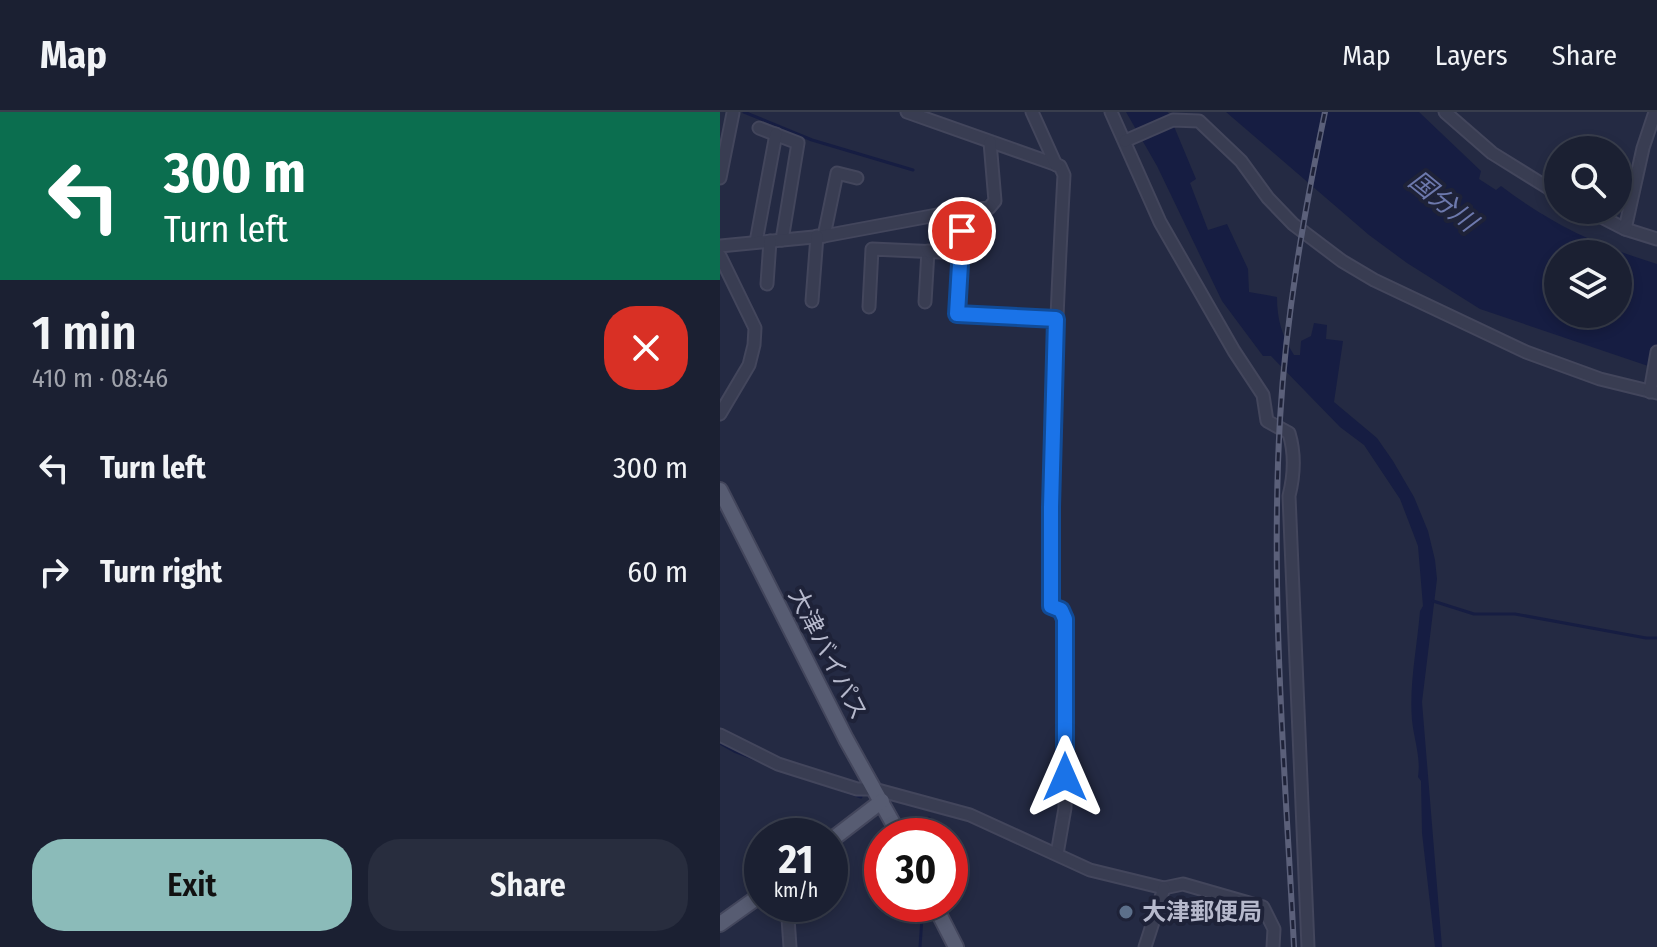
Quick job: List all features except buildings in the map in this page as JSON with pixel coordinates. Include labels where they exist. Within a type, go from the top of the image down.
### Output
[{"type":"main road","name":"大津バイパス","points":[[720,490],[890,818]]},
{"type":"main road","points":[[848,824],[878,795]]},
{"type":"main road","points":[[720,924],[744,907]]},
{"type":"main road","points":[[943,922],[956,947]]},
{"type":"street","points":[[907,112],[1060,166],[1064,175],[1051,507],[1051,606],[1061,610],[1065,619],[1065,808],[1057,854]]},
{"type":"street","points":[[1032,112],[1056,165]]},
{"type":"street","points":[[1111,112],[1128,139],[1160,222],[1234,351],[1263,395],[1267,421],[1289,433],[1293,445],[1289,511],[1308,947]]},
{"type":"street","points":[[1445,112],[1492,153],[1544,185]]},
{"type":"street","points":[[1625,229],[1643,148],[1655,112]]},
{"type":"street","points":[[720,178],[733,113]]},
{"type":"street","points":[[1128,139],[1173,120],[1199,121],[1241,161],[1268,198],[1315,243],[1374,280],[1554,364],[1653,392],[1652,377],[1657,352]]},
{"type":"street","points":[[759,128],[798,143],[767,284]]},
{"type":"street","points":[[756,242],[776,134]]},
{"type":"street","points":[[720,246],[821,236],[989,208],[995,201],[990,142]]},
{"type":"street","points":[[812,301],[821,236],[837,173],[857,178]]},
{"type":"street","points":[[1615,224],[1657,239]]},
{"type":"street","points":[[962,231],[957,314],[1056,319]]},
{"type":"street","points":[[869,307],[872,249],[961,253]]},
{"type":"street","points":[[925,302],[928,251]]},
{"type":"street","points":[[720,256],[755,328],[749,365],[720,414]]},
{"type":"street","points":[[720,735],[778,764],[878,795],[970,815],[1090,870],[1164,888],[1183,884],[1263,907],[1274,929],[1273,947]]},
{"type":"street","points":[[1145,947],[1164,888]]},
{"type":"street","points":[[788,922],[790,947]]},
{"type":"water","points":[[1126,112],[1168,112],[1196,179],[1190,183],[1208,230],[1227,224],[1248,269],[1249,292],[1277,297],[1281,328],[1294,355],[1300,355],[1301,341],[1311,336],[1314,323],[1327,325],[1326,339],[1343,341],[1334,402],[1377,438],[1414,497],[1428,531],[1437,579],[1422,702],[1442,947],[1435,947],[1422,833],[1421,781],[1418,777],[1411,706],[1423,606],[1418,546],[1400,499],[1364,445],[1340,427],[1271,356],[1263,356],[1222,301],[1157,166]]},
{"type":"water","name":"国分川","points":[[1226,112],[1419,112],[1481,171],[1479,179],[1496,190],[1501,186],[1544,215],[1544,224],[1561,224],[1593,240],[1544,240],[1544,328],[1632,328],[1632,256],[1657,264],[1657,369],[1480,309],[1369,235]]},
{"type":"waterway","points":[[744,112],[812,140],[913,170]]},
{"type":"waterway","points":[[1433,601],[1474,614],[1515,614],[1657,638]]},
{"type":"waterway","points":[[720,743],[763,762]]},
{"type":"waterway","points":[[827,785],[861,797]]},
{"type":"waterway","points":[[920,947],[922,922]]},
{"type":"railway","points":[[1294,947],[1280,683],[1277,485],[1291,303],[1325,112]]},
{"type":"place","name":"大津郵便局","points":[[1126,912]]},
{"type":"route","points":[[962,231],[957,314],[1056,319],[1051,606],[1061,610],[1065,619],[1065,777]]}]
